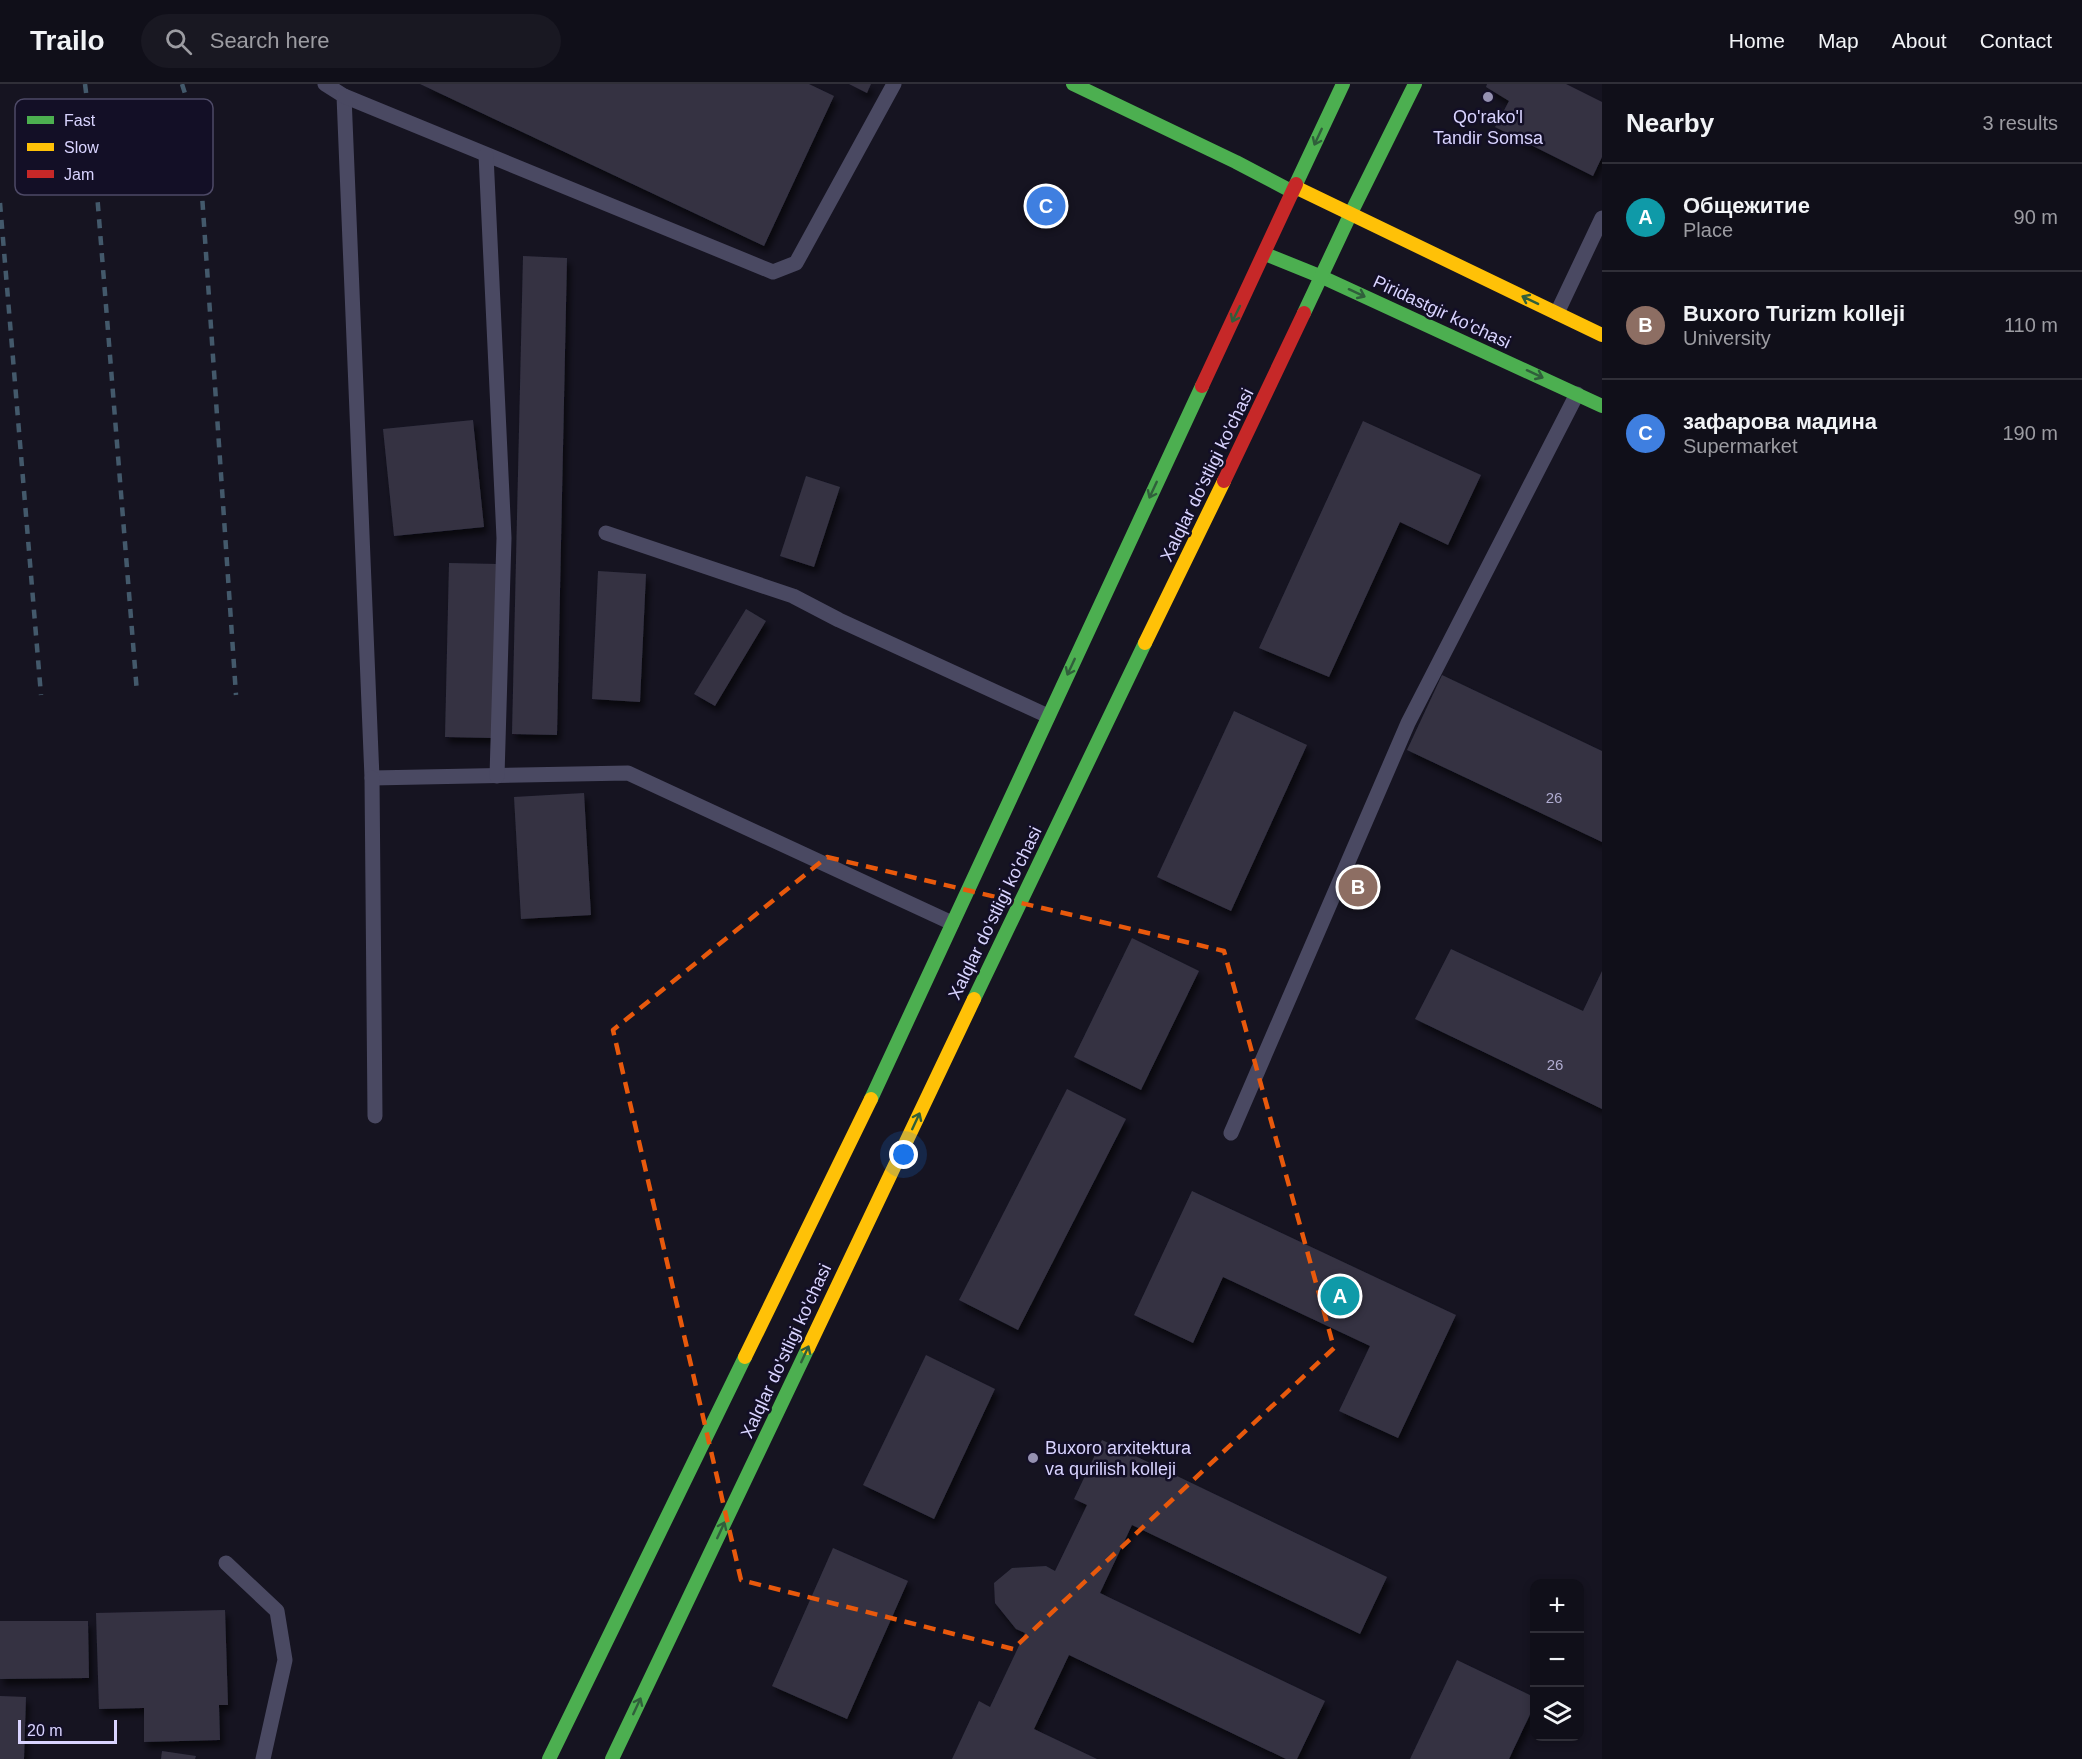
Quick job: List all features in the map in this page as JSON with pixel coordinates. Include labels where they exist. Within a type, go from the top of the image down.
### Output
[{"type":"main road","points":[[1073,84],[1294,190],[1351,213],[1602,335]]},
{"type":"main road","name":"Xalqlar do'stligi ko'chasi","points":[[549,1759],[867,1107],[1343,84]]},
{"type":"main road","name":"Xalqlar do'stligi ko'chasi","points":[[612,1759],[1021,901],[1415,84]]},
{"type":"main road","name":"Piridastgir ko'chasi","points":[[1265,254],[1322,277],[1602,406]]},
{"type":"lane","points":[[325,84],[344,96],[773,272],[796,263],[894,84]]},
{"type":"lane","points":[[344,96],[372,778],[375,1116]]},
{"type":"lane","points":[[486,155],[504,538],[497,776]]},
{"type":"lane","points":[[1557,313],[1602,218]]},
{"type":"lane","points":[[1231,1133],[1408,723],[1577,394]]},
{"type":"lane","points":[[606,533],[793,596],[849,625],[1048,716]]},
{"type":"lane","points":[[372,778],[628,773],[952,923]]},
{"type":"lane","points":[[226,1563],[277,1611],[285,1660],[263,1759]]},
{"type":"highlighted area","points":[[827,857],[1224,951],[1334,1348],[1013,1649],[741,1580],[613,1030]]},
{"type":"building","points":[[420,84],[809,84],[834,96],[764,246]]},
{"type":"building","points":[[849,84],[871,84],[867,93]]},
{"type":"building","points":[[1487,84],[1566,84],[1602,102],[1602,157],[1593,176],[1495,127],[1509,101],[1486,87]]},
{"type":"building","points":[[523,256],[567,258],[557,735],[512,734]]},
{"type":"building","points":[[473,420],[484,527],[394,536],[383,429]]},
{"type":"building","points":[[1363,421],[1481,475],[1448,545],[1400,522],[1329,677],[1259,648]]},
{"type":"building","points":[[806,476],[840,487],[814,567],[780,556]]},
{"type":"building","points":[[449,563],[498,564],[493,738],[445,737]]},
{"type":"building","points":[[598,571],[646,574],[640,702],[592,699]]},
{"type":"building","points":[[746,609],[766,621],[715,706],[694,694]]},
{"type":"building","points":[[1442,675],[1602,751],[1602,842],[1407,750]]},
{"type":"building","points":[[1234,711],[1307,745],[1231,911],[1157,877]]},
{"type":"building","points":[[584,793],[591,915],[521,919],[514,797]]},
{"type":"building","points":[[1132,938],[1199,971],[1141,1090],[1074,1057]]},
{"type":"building","points":[[1451,949],[1583,1011],[1602,971],[1602,1109],[1415,1019]]},
{"type":"building","points":[[1067,1089],[1126,1119],[1018,1330],[959,1300]]},
{"type":"building","points":[[1192,1191],[1456,1315],[1398,1438],[1339,1411],[1370,1346],[1223,1277],[1193,1343],[1134,1315]]},
{"type":"building","points":[[926,1355],[995,1389],[934,1519],[863,1485]]},
{"type":"building","points":[[1102,1440],[1387,1577],[1360,1634],[1132,1525],[1100,1593],[1325,1701],[1297,1759],[1286,1759],[1069,1655],[1034,1729],[1097,1759],[952,1759],[979,1701],[990,1707],[1025,1633],[1016,1629],[995,1603],[994,1583],[1012,1568],[1046,1566],[1055,1571],[1087,1505],[1074,1499]]},
{"type":"building","points":[[833,1548],[908,1581],[847,1719],[772,1686]]},
{"type":"building","points":[[225,1610],[228,1705],[219,1705],[220,1740],[144,1742],[144,1708],[99,1709],[96,1613]]},
{"type":"building","points":[[0,1621],[88,1621],[89,1678],[0,1679]]},
{"type":"building","points":[[1457,1660],[1530,1695],[1530,1714],[1509,1759],[1410,1759]]},
{"type":"building","points":[[0,1696],[26,1697],[24,1759],[0,1759]]},
{"type":"building","points":[[162,1751],[196,1756],[195,1759],[161,1759]]},
{"type":"railway","points":[[85,84],[87,99]]},
{"type":"railway","points":[[182,84],[187,99]]},
{"type":"railway","points":[[97,195],[137,693]]},
{"type":"railway","points":[[202,195],[236,695]]},
{"type":"railway","points":[[0,203],[41,695]]},
{"type":"traffic: fast","points":[[1073,84],[1236,162],[1293,192]]},
{"type":"traffic: fast","points":[[1296,184],[1343,84]]},
{"type":"traffic: fast","points":[[1304,313],[1415,84]]},
{"type":"traffic: fast","points":[[1265,254],[1322,277],[1602,406]]},
{"type":"traffic: fast","points":[[871,1099],[1202,386]]},
{"type":"traffic: fast","points":[[974,999],[1145,643]]},
{"type":"traffic: fast","points":[[612,1759],[808,1348]]},
{"type":"traffic: fast","points":[[549,1759],[745,1357]]},
{"type":"traffic: slow","points":[[1295,187],[1602,335]]},
{"type":"traffic: slow","points":[[1145,643],[1224,481]]},
{"type":"traffic: slow","points":[[808,1348],[974,999]]},
{"type":"traffic: slow","points":[[745,1357],[871,1099]]},
{"type":"traffic: jam","points":[[1202,386],[1296,184]]},
{"type":"traffic: jam","points":[[1224,481],[1304,313]]},
{"type":"place","name":"Qo'rako'l Tandir Somsa","points":[[1488,97]]},
{"type":"place","name":"зафарова мадина","points":[[1046,206]]},
{"type":"place","name":"Buxoro Turizm kolleji","points":[[1358,887]]},
{"type":"place","name":"Общежитие","points":[[1340,1296]]},
{"type":"place","name":"Buxoro arxitektura va qurilish kolleji","points":[[1033,1458]]}]
